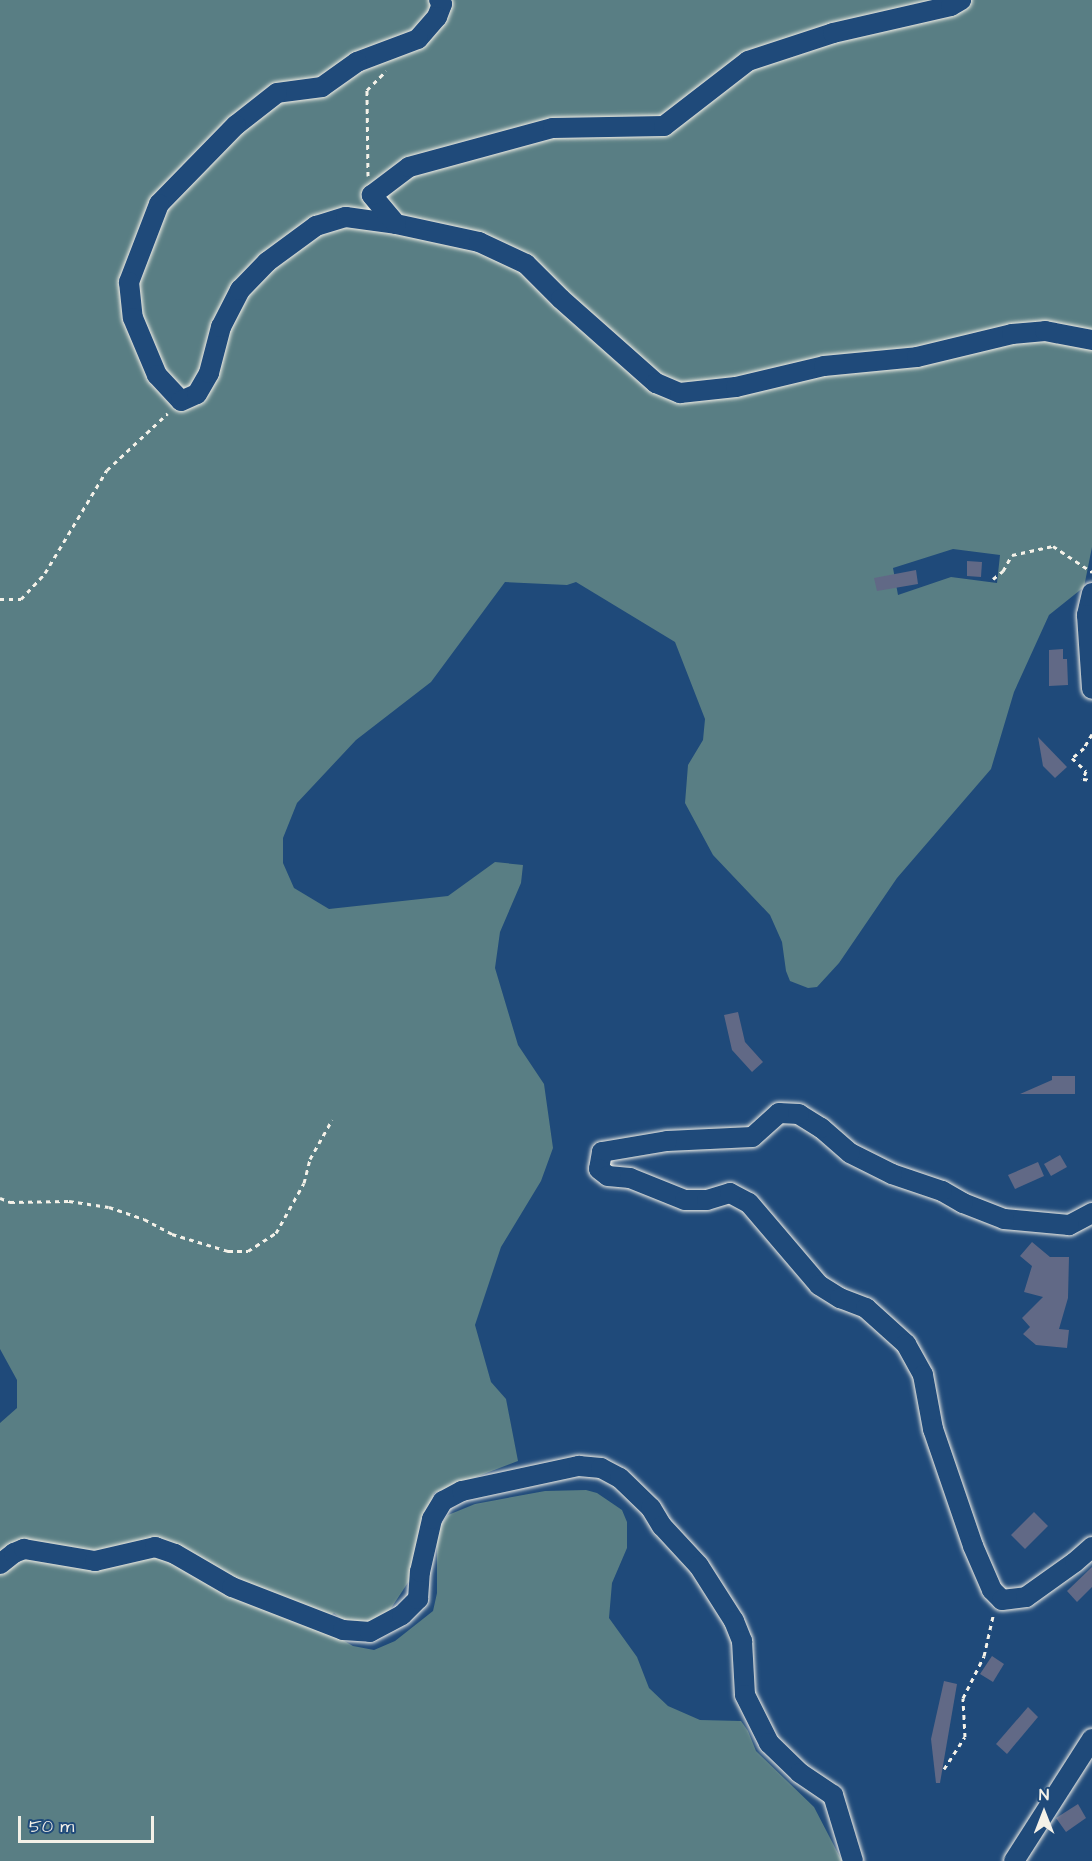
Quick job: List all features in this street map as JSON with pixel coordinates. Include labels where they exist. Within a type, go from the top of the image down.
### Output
[{"type":"street","points":[[439,0],[441,4],[438,17],[418,39],[357,62],[322,87],[277,93],[236,124],[159,204],[129,282],[133,318],[158,375],[180,401],[197,394],[209,373],[221,327],[240,290],[267,262],[316,226],[346,217],[396,224],[479,242],[526,264],[561,299],[656,383],[680,393],[736,387],[824,366],[917,357],[1012,334],[1045,331],[1092,340]]},
{"type":"street","points":[[396,224],[372,195],[409,167],[553,128],[664,126],[748,61],[833,33],[951,6],[961,0]]},
{"type":"street","points":[[1092,594],[1087,615],[1092,690]]},
{"type":"street","points":[[1092,1213],[1068,1225],[1004,1219],[963,1203],[942,1191],[892,1174],[850,1153],[821,1128],[799,1114],[779,1113],[752,1137],[667,1141],[602,1152],[599,1169],[608,1176],[630,1178],[685,1200],[707,1200],[730,1193],[748,1203],[819,1285],[840,1298],[866,1308],[906,1344],[923,1375],[933,1429],[973,1546],[992,1590],[1002,1600],[1026,1597],[1092,1547]]},
{"type":"street","points":[[0,1563],[24,1549],[95,1561],[155,1547],[175,1554],[232,1587],[343,1630],[370,1632],[402,1615],[418,1599],[420,1572],[432,1519],[443,1501],[462,1491],[579,1466],[601,1468],[620,1478],[651,1508],[662,1526],[699,1566],[729,1612],[742,1641],[745,1695],[769,1743],[800,1773],[833,1795],[853,1861]]},
{"type":"street","points":[[1014,1861],[1092,1739]]},
{"type":"path","points":[[372,195],[366,169],[367,90],[387,71]]},
{"type":"path","points":[[0,599],[21,599],[45,573],[107,470],[180,401]]},
{"type":"path","points":[[993,579],[1003,571],[1012,555],[1053,546],[1092,572]]},
{"type":"path","points":[[1092,734],[1084,748],[1072,758],[1086,771],[1083,779],[1092,780]]},
{"type":"path","points":[[0,1198],[10,1202],[69,1201],[109,1207],[144,1219],[172,1234],[228,1251],[248,1251],[276,1233],[303,1183],[310,1159],[332,1120]]},
{"type":"path","points":[[944,1769],[965,1737],[963,1698],[984,1656],[994,1610],[1002,1600]]},
{"type":"green space","points":[[0,0],[1092,0],[1092,547],[1084,587],[1049,615],[1014,692],[991,769],[897,878],[839,963],[817,987],[808,988],[790,981],[786,971],[782,942],[770,915],[713,855],[685,803],[688,765],[703,740],[705,719],[675,642],[576,582],[567,585],[505,582],[431,682],[356,740],[297,803],[283,838],[283,863],[294,888],[329,909],[448,896],[495,862],[523,865],[521,883],[500,932],[495,968],[518,1045],[544,1084],[553,1148],[541,1181],[501,1247],[475,1325],[491,1382],[506,1399],[518,1461],[434,1493],[409,1581],[384,1619],[349,1625],[334,1613],[315,1624],[353,1646],[374,1650],[395,1641],[433,1611],[437,1593],[437,1530],[448,1515],[475,1504],[545,1491],[586,1490],[597,1493],[622,1510],[627,1522],[627,1548],[612,1583],[609,1618],[637,1657],[649,1688],[668,1706],[700,1720],[741,1721],[756,1751],[814,1807],[842,1861],[0,1861],[0,1423],[17,1408],[17,1380],[0,1349]],"holes":[[[953,549],[1000,555],[997,583],[951,577],[898,595],[893,568]]]},
{"type":"building","points":[[967,561],[982,562],[981,577],[967,576]]},
{"type":"building","points":[[916,570],[918,584],[877,591],[874,578]]},
{"type":"building","points":[[1063,649],[1063,659],[1067,659],[1068,685],[1049,686],[1049,650]]},
{"type":"building","points":[[1038,737],[1067,767],[1055,778],[1043,766]]},
{"type":"building","points":[[738,1012],[745,1042],[763,1062],[752,1072],[732,1050],[724,1015]]},
{"type":"building","points":[[1052,1076],[1075,1076],[1075,1094],[1020,1094],[1052,1080]]},
{"type":"building","points":[[1060,1155],[1067,1167],[1051,1176],[1044,1164]]},
{"type":"building","points":[[1038,1162],[1044,1176],[1015,1189],[1008,1175]]},
{"type":"building","points":[[1032,1242],[1050,1257],[1069,1257],[1068,1298],[1059,1329],[1069,1330],[1067,1348],[1036,1345],[1023,1334],[1030,1327],[1022,1318],[1043,1297],[1024,1292],[1032,1266],[1020,1256]]},
{"type":"building","points":[[1034,1512],[1048,1526],[1025,1549],[1011,1535]]},
{"type":"building","points":[[1092,1567],[1092,1587],[1077,1602],[1067,1591]]},
{"type":"building","points":[[992,1656],[1004,1664],[993,1682],[980,1674]]},
{"type":"building","points":[[944,1681],[957,1684],[940,1783],[936,1783],[931,1739]]},
{"type":"building","points":[[1028,1707],[1038,1717],[1007,1754],[996,1744]]},
{"type":"building","points":[[1078,1804],[1086,1818],[1066,1832],[1056,1818]]}]
